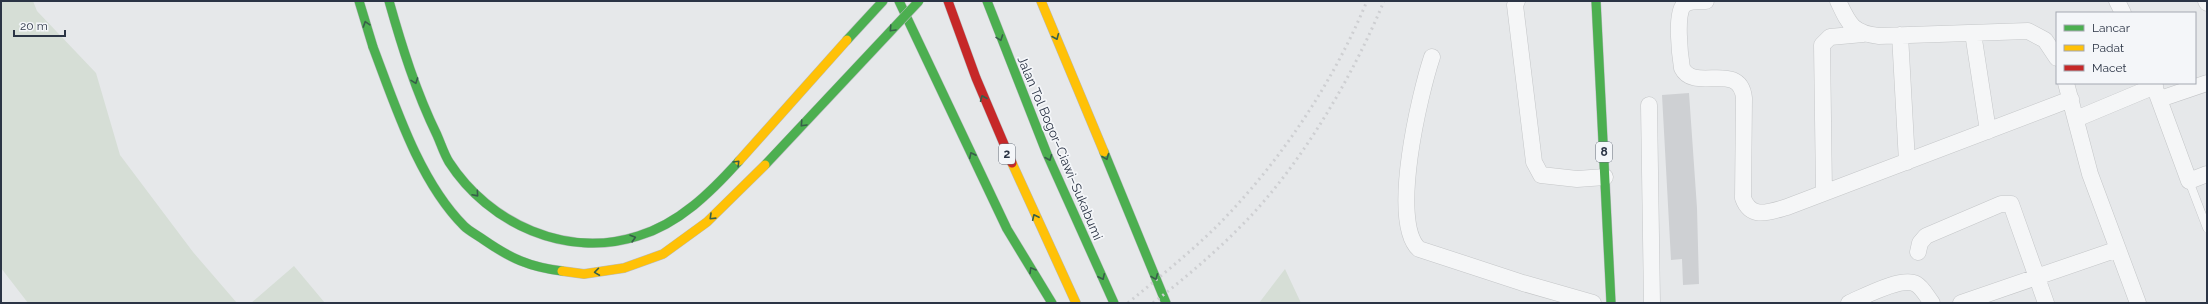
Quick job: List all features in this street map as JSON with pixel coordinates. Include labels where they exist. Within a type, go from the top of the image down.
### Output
[{"type":"highway","points":[[359,1],[402,124],[435,189],[464,226],[509,257],[542,269],[584,274],[624,268],[663,254],[707,222],[754,177],[919,1]]},
{"type":"highway","points":[[390,1],[401,45],[430,122],[451,166],[481,200],[514,224],[550,240],[584,245],[619,242],[648,234],[669,222],[696,203],[740,160],[883,1]]},
{"type":"highway","points":[[899,1],[1007,229],[1052,303]]},
{"type":"highway","name":"2","points":[[948,1],[970,66],[1028,203],[1076,303]]},
{"type":"highway","name":"Jalan Tol Bogor–Ciawi–Sukabumi","points":[[987,1],[1012,73],[1074,217],[1114,303]]},
{"type":"highway","points":[[1041,1],[1166,303]]},
{"type":"highway","name":"8","points":[[1596,1],[1611,303]]},
{"type":"street","points":[[1516,1],[1516,13],[1534,162],[1537,169],[1541,175],[1552,178],[1605,177]]},
{"type":"street","points":[[1706,1],[1686,3],[1680,9],[1679,24],[1681,60],[1684,71],[1688,75],[1728,78],[1738,82],[1741,85],[1744,98],[1742,180],[1745,203],[1751,210],[1761,213],[1907,162],[2070,99]]},
{"type":"street","points":[[1838,1],[1852,27],[1863,34]]},
{"type":"street","points":[[2118,1],[2123,12]]},
{"type":"street","points":[[1824,192],[1822,44],[1830,37],[1863,34],[1900,35],[2028,31],[2045,40],[2056,56]]},
{"type":"street","points":[[1973,33],[1988,130]]},
{"type":"street","points":[[1900,35],[1907,162]]},
{"type":"street","points":[[1432,57],[1413,137],[1405,195],[1407,222],[1414,245],[1419,249],[1523,283],[1593,303]]},
{"type":"street","points":[[2076,119],[2156,89],[2207,83]]},
{"type":"street","points":[[2066,84],[2090,174],[2138,303]]},
{"type":"street","points":[[2156,89],[2189,181],[2207,174]]},
{"type":"street","points":[[1649,105],[1652,303]]},
{"type":"street","points":[[1918,252],[1920,243],[1926,236],[2006,202],[2011,204],[2014,209],[2046,303]]},
{"type":"street","points":[[1961,303],[2118,249]]},
{"type":"street","points":[[1849,303],[1891,286],[1911,282],[1917,285],[1932,303]]},
{"type":"lane","points":[[2189,181],[2207,228]]},
{"type":"shaded area","points":[[1,1],[33,1],[37,11],[96,73],[120,155],[193,252],[237,303],[28,303],[1,268]]},
{"type":"shaded area","points":[[294,266],[325,303],[251,303]]},
{"type":"shaded area","points":[[1285,269],[1301,303],[1259,303]]},
{"type":"building","points":[[1689,93],[1697,208],[1699,284],[1683,285],[1682,259],[1671,260],[1662,95]]},
{"type":"railway","points":[[1128,303],[1174,265],[1218,225],[1263,175],[1303,120],[1321,91],[1338,62],[1367,1]]},
{"type":"railway","points":[[1153,303],[1177,284],[1233,234],[1265,200],[1286,174],[1324,118],[1341,89],[1357,59],[1384,1]]},
{"type":"traffic: fast","points":[[359,1],[373,47]]},
{"type":"traffic: fast","points":[[389,1],[416,86],[429,119],[449,162],[466,184],[485,203],[508,219],[532,231],[558,239],[584,243],[611,242],[653,231],[667,224],[693,206],[706,195],[739,161]]},
{"type":"traffic: fast","points":[[847,40],[883,1]]},
{"type":"traffic: fast","points":[[899,1],[1007,229],[1052,303]]},
{"type":"traffic: fast","points":[[765,165],[919,1]]},
{"type":"traffic: fast","points":[[987,1],[1047,154],[1114,303]]},
{"type":"traffic: fast","points":[[1596,1],[1611,303]]},
{"type":"traffic: fast","points":[[373,47],[400,117],[421,165],[448,208],[466,228],[511,257],[540,267],[562,271]]},
{"type":"traffic: fast","points":[[1104,152],[1166,303]]},
{"type":"traffic: slow","points":[[1041,1],[1104,152]]},
{"type":"traffic: slow","points":[[739,161],[847,40]]},
{"type":"traffic: slow","points":[[1012,163],[1076,303]]},
{"type":"traffic: slow","points":[[562,271],[584,274],[624,268],[663,254],[707,222],[765,165]]},
{"type":"traffic: jam","points":[[948,1],[976,78],[1012,163]]}]
